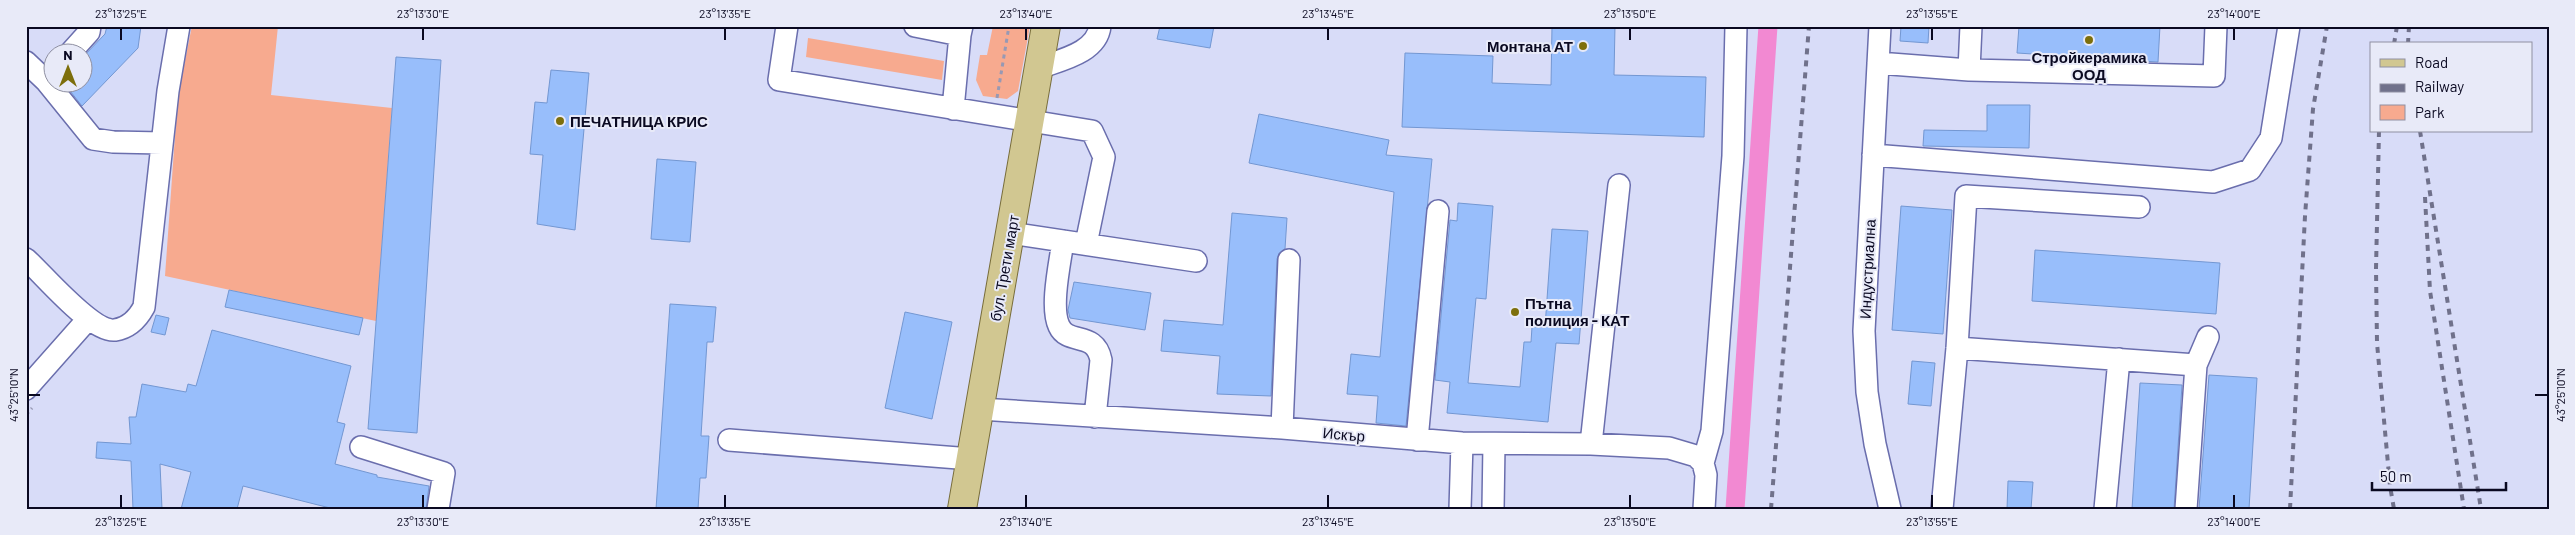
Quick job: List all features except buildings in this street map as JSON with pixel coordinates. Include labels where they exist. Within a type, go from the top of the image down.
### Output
[{"type":"main road","name":"бул. Трети март","points":[[962,509],[1046,26]]},
{"type":"street","points":[[80,42],[89,32],[90,26]]},
{"type":"street","points":[[26,259],[88,319],[102,328],[114,330],[128,326],[137,318],[144,307],[168,91],[179,26]]},
{"type":"street","points":[[787,26],[779,80],[1092,131],[1104,157],[1086,244]]},
{"type":"street","points":[[1039,68],[1087,49],[1099,33],[1100,26]]},
{"type":"street","points":[[1704,509],[1706,475],[1703,463],[1712,431],[1733,156],[1736,26]]},
{"type":"street","name":"Индустриална","points":[[1880,26],[1864,332],[1867,392],[1875,444],[1890,509]]},
{"type":"street","points":[[1969,70],[1971,26]]},
{"type":"street","points":[[1878,62],[1969,70],[2214,76],[2216,26]]},
{"type":"street","points":[[1873,155],[2213,182],[2250,170],[2271,138],[2289,26]]},
{"type":"street","points":[[913,27],[961,31],[953,109]]},
{"type":"street","points":[[26,62],[42,72]]},
{"type":"street","points":[[60,92],[93,139],[113,142],[162,143]]},
{"type":"street","points":[[1591,444],[1619,185]]},
{"type":"street","points":[[1942,509],[1957,348],[1966,196],[2138,208]]},
{"type":"street","points":[[1417,440],[1438,211]]},
{"type":"street","points":[[1010,233],[1196,260]]},
{"type":"street","points":[[1063,242],[1055,313],[1059,328],[1066,334],[1090,342],[1099,352],[1101,360],[1095,417]]},
{"type":"street","points":[[1282,428],[1289,260]]},
{"type":"street","points":[[26,389],[88,319]]},
{"type":"street","points":[[2186,509],[2196,365],[2208,337]]},
{"type":"street","points":[[1957,348],[2196,365]]},
{"type":"street","points":[[2105,509],[2119,359]]},
{"type":"street","name":"Искър","points":[[980,409],[1282,428],[1462,443],[1591,444],[1675,449],[1696,456],[1703,463]]},
{"type":"street","points":[[729,440],[971,459]]},
{"type":"street","points":[[1460,509],[1462,443]]},
{"type":"street","points":[[1493,509],[1494,444]]},
{"type":"street","points":[[361,447],[444,473],[438,509]]},
{"type":"path","points":[[993,116],[1009,26]]},
{"type":"green space","points":[[192,26],[278,26],[271,95],[392,108],[376,321],[165,276],[178,94]]},
{"type":"green space","points":[[993,26],[1030,26],[1018,91],[1007,99],[983,96],[976,80],[980,55],[987,55]]},
{"type":"green space","points":[[808,38],[944,61],[942,80],[806,57]]},
{"type":"waterway","points":[[1735,509],[1768,26]]},
{"type":"railway","points":[[1771,509],[1809,26]]},
{"type":"railway","points":[[2290,509],[2305,216],[2313,109],[2327,26]]},
{"type":"railway","points":[[2394,42],[2397,26]]},
{"type":"railway","points":[[2408,42],[2409,26]]},
{"type":"railway","points":[[2379,132],[2376,269],[2377,343],[2390,486],[2394,509]]},
{"type":"railway","points":[[2420,132],[2481,509]]},
{"type":"railway","points":[[2425,197],[2430,291],[2464,509]]},
{"type":"place","name":"Стройкерамика ООД","points":[[2089,40]]},
{"type":"place","name":"Монтана АТ","points":[[1583,46]]},
{"type":"place","name":"ПЕЧАТНИЦА КРИС","points":[[560,121]]},
{"type":"place","name":"Пътна полиция - КАТ","points":[[1515,312]]}]
